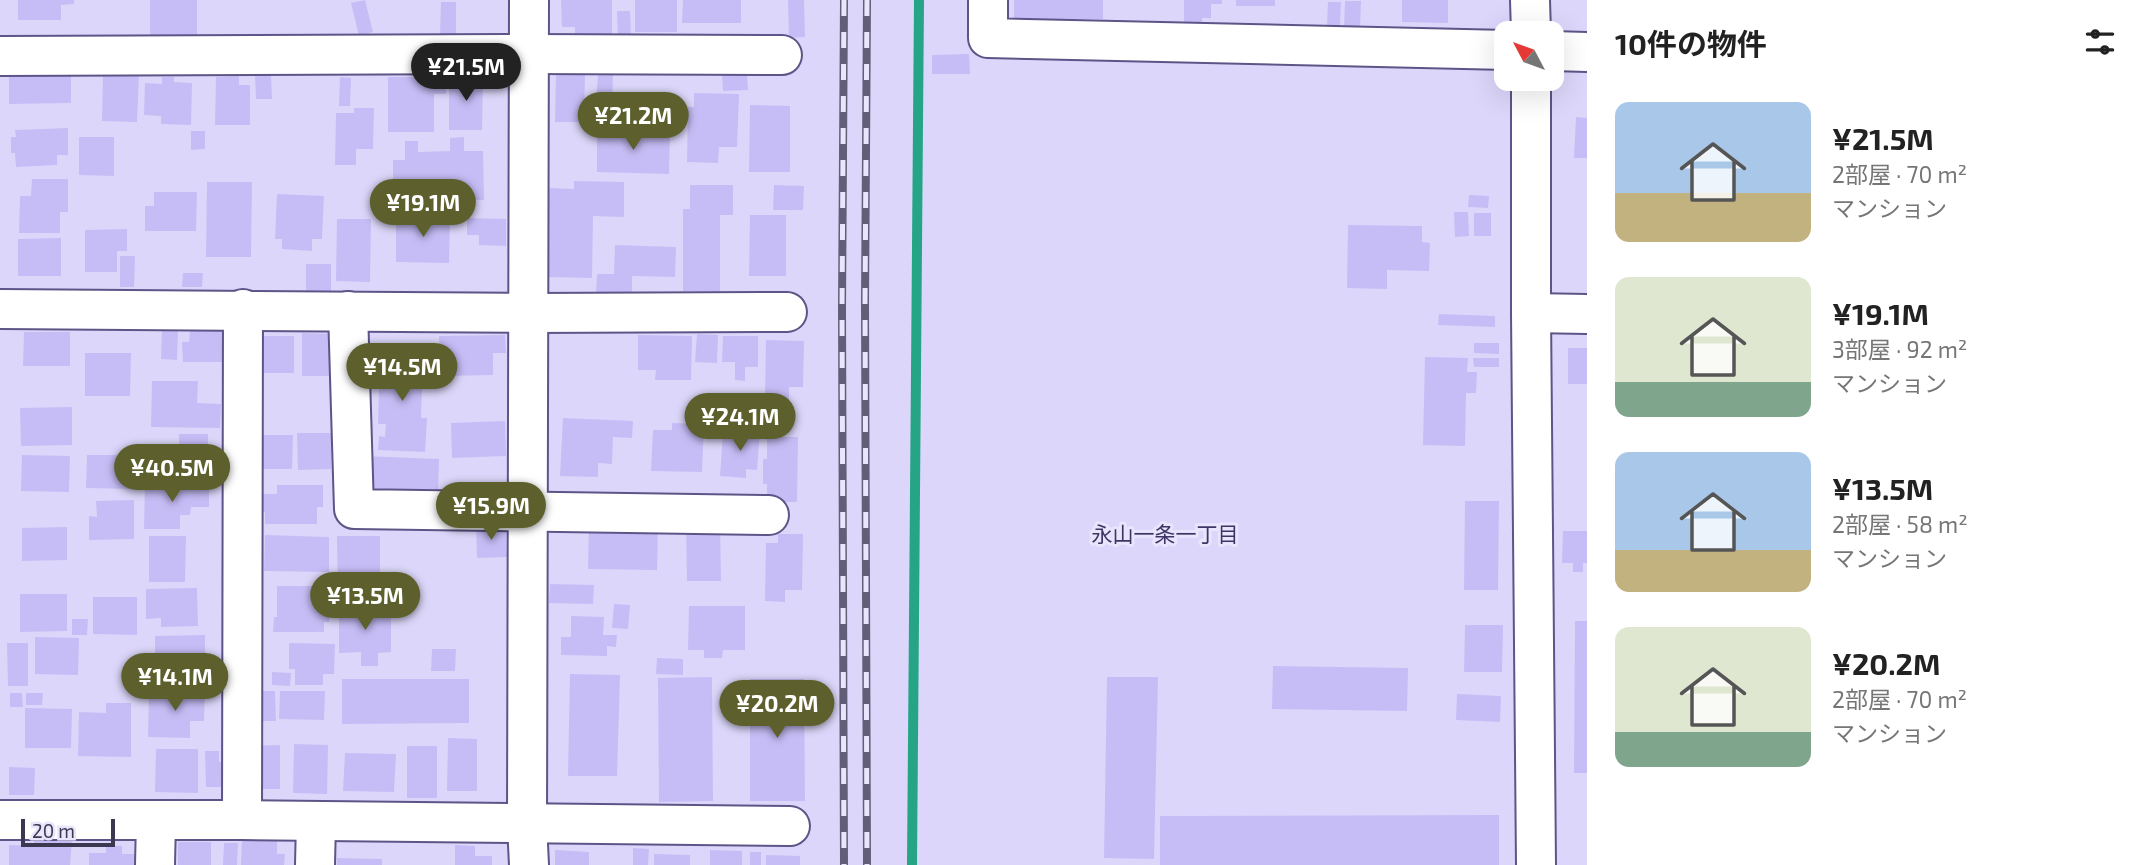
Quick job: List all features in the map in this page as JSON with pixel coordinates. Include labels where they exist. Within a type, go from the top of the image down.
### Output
[{"type":"street","points":[[529,0],[529,865]]},
{"type":"street","points":[[988,0],[988,38],[1494,50]]},
{"type":"street","points":[[1530,0],[1531,21]]},
{"type":"street","points":[[1564,51],[1587,52]]},
{"type":"street","points":[[0,56],[782,55]]},
{"type":"street","points":[[1531,91],[1536,865]]},
{"type":"street","points":[[0,309],[787,312]]},
{"type":"street","points":[[242,820],[243,309]]},
{"type":"street","points":[[348,310],[354,509],[769,515]]},
{"type":"street","points":[[1531,313],[1587,314]]},
{"type":"street","points":[[0,820],[790,826]]},
{"type":"street","points":[[155,865],[156,821]]},
{"type":"street","points":[[315,865],[316,822]]},
{"type":"building","points":[[18,0],[74,0],[74,4],[61,5],[61,20],[18,20]]},
{"type":"building","points":[[150,0],[197,0],[197,35],[150,35]]},
{"type":"building","points":[[365,0],[373,32],[359,36],[351,3]]},
{"type":"building","points":[[561,0],[612,0],[612,37],[575,37],[575,27],[562,27]]},
{"type":"building","points":[[635,0],[677,0],[677,32],[635,32]]},
{"type":"building","points":[[683,0],[741,0],[741,23],[682,23]]},
{"type":"building","points":[[788,0],[804,0],[805,37],[789,38]]},
{"type":"building","points":[[1014,0],[1103,0],[1103,19],[1070,19],[1070,28],[1046,29],[1046,19],[1014,19]]},
{"type":"building","points":[[1184,0],[1222,0],[1222,4],[1211,4],[1211,18],[1202,18],[1202,30],[1184,30]]},
{"type":"building","points":[[1236,0],[1275,0],[1275,6],[1236,6]]},
{"type":"building","points":[[1402,0],[1448,0],[1448,23],[1402,22]]},
{"type":"building","points":[[1345,1],[1361,1],[1360,28],[1344,28]]},
{"type":"building","points":[[441,2],[456,2],[456,35],[440,35]]},
{"type":"building","points":[[1328,2],[1341,2],[1340,26],[1327,26]]},
{"type":"building","points":[[617,11],[630,11],[631,36],[618,37]]},
{"type":"building","points":[[969,54],[970,74],[932,74],[932,55]]},
{"type":"building","points":[[71,72],[71,103],[9,104],[9,73]]},
{"type":"building","points":[[103,73],[139,74],[137,122],[102,121]]},
{"type":"building","points":[[556,73],[585,73],[584,122],[555,122]]},
{"type":"building","points":[[747,73],[748,90],[723,91],[722,74]]},
{"type":"building","points":[[255,75],[271,75],[272,99],[256,99]]},
{"type":"building","points":[[598,75],[613,75],[612,103],[596,102]]},
{"type":"building","points":[[239,76],[239,85],[250,85],[250,125],[215,125],[216,77]]},
{"type":"building","points":[[449,76],[483,76],[482,130],[449,130]]},
{"type":"building","points":[[162,77],[174,77],[174,82],[192,83],[191,125],[161,124],[161,116],[144,115],[145,83],[162,84]]},
{"type":"building","points":[[340,77],[351,78],[350,106],[339,106]]},
{"type":"building","points":[[388,77],[446,77],[446,94],[434,94],[434,132],[388,132]]},
{"type":"building","points":[[694,93],[739,94],[737,147],[719,147],[718,163],[687,162],[688,107],[694,107]]},
{"type":"building","points":[[750,105],[790,106],[790,172],[749,172]]},
{"type":"building","points":[[354,108],[374,108],[373,149],[356,149],[356,165],[335,165],[336,113],[354,113]]},
{"type":"building","points":[[1576,117],[1587,118],[1587,158],[1574,158]]},
{"type":"building","points":[[68,128],[68,155],[57,155],[57,165],[16,167],[15,153],[11,153],[11,137],[16,137],[15,130]]},
{"type":"building","points":[[597,130],[670,131],[669,174],[597,172]]},
{"type":"building","points":[[191,131],[205,131],[205,149],[191,150]]},
{"type":"building","points":[[79,137],[114,137],[114,176],[79,175]]},
{"type":"building","points":[[464,137],[464,151],[483,151],[484,200],[393,201],[393,160],[405,160],[405,141],[418,141],[418,152],[450,151],[450,138]]},
{"type":"building","points":[[32,179],[68,179],[68,212],[60,212],[60,233],[19,233],[20,196],[31,196]]},
{"type":"building","points":[[574,181],[624,182],[624,217],[593,216],[592,278],[548,277],[549,188],[574,189]]},
{"type":"building","points":[[207,182],[252,182],[251,257],[206,257]]},
{"type":"building","points":[[690,185],[733,185],[733,215],[720,215],[720,291],[683,291],[683,209],[690,209]]},
{"type":"building","points":[[774,185],[804,186],[803,210],[773,210]]},
{"type":"building","points":[[154,192],[197,192],[196,231],[145,231],[145,206],[154,206]]},
{"type":"building","points":[[277,194],[324,196],[322,239],[312,239],[312,251],[282,249],[282,239],[275,239]]},
{"type":"building","points":[[1469,195],[1489,196],[1488,208],[1468,207]]},
{"type":"building","points":[[1454,212],[1468,212],[1469,236],[1455,237]]},
{"type":"building","points":[[1474,213],[1491,213],[1491,236],[1474,236]]},
{"type":"building","points":[[411,214],[450,215],[449,263],[396,262],[396,220],[411,220]]},
{"type":"building","points":[[750,215],[786,215],[786,276],[749,276]]},
{"type":"building","points":[[467,218],[506,219],[506,246],[479,245],[479,235],[467,235]]},
{"type":"building","points":[[337,219],[371,219],[370,282],[336,281]]},
{"type":"building","points":[[1348,225],[1422,226],[1422,242],[1430,243],[1429,271],[1387,270],[1387,289],[1347,288]]},
{"type":"building","points":[[127,229],[127,251],[117,251],[117,272],[85,272],[85,230]]},
{"type":"building","points":[[61,238],[61,276],[18,276],[18,239]]},
{"type":"building","points":[[615,245],[676,247],[675,277],[632,276],[632,296],[596,294],[597,274],[614,274]]},
{"type":"building","points":[[120,256],[135,256],[134,287],[120,287]]},
{"type":"building","points":[[306,264],[331,264],[331,291],[306,291]]},
{"type":"building","points":[[183,273],[203,273],[202,287],[182,287]]},
{"type":"building","points":[[1439,314],[1495,316],[1495,327],[1438,325]]},
{"type":"building","points":[[229,328],[229,362],[183,362],[182,342],[189,342],[190,329]]},
{"type":"building","points":[[162,330],[178,330],[177,360],[161,359]]},
{"type":"building","points":[[24,332],[70,332],[70,366],[23,366]]},
{"type":"building","points":[[302,333],[333,334],[333,376],[302,376]]},
{"type":"building","points":[[697,334],[718,335],[717,363],[695,362]]},
{"type":"building","points":[[505,335],[506,353],[493,353],[493,375],[440,376],[439,336]]},
{"type":"building","points":[[638,335],[692,336],[691,380],[655,380],[656,370],[638,370]]},
{"type":"building","points":[[260,336],[294,336],[294,373],[260,373]]},
{"type":"building","points":[[723,336],[758,336],[758,367],[745,367],[745,381],[735,380],[735,362],[722,362]]},
{"type":"building","points":[[766,340],[804,341],[803,387],[789,387],[789,401],[765,401]]},
{"type":"building","points":[[1474,343],[1499,343],[1499,354],[1474,353]]},
{"type":"building","points":[[1568,348],[1587,348],[1587,384],[1568,384]]},
{"type":"building","points":[[85,353],[131,353],[130,396],[85,396]]},
{"type":"building","points":[[380,353],[423,354],[421,418],[427,418],[425,452],[378,450],[379,436],[385,437],[386,424],[378,424]]},
{"type":"building","points":[[1425,357],[1468,358],[1467,372],[1477,372],[1476,393],[1466,393],[1465,446],[1423,445]]},
{"type":"building","points":[[1473,358],[1499,358],[1499,367],[1474,367]]},
{"type":"building","points":[[152,381],[198,381],[197,403],[221,404],[220,428],[151,427]]},
{"type":"building","points":[[72,407],[72,445],[21,446],[20,408]]},
{"type":"building","points":[[563,418],[633,421],[632,438],[613,437],[612,464],[598,463],[598,477],[560,476]]},
{"type":"building","points":[[505,421],[506,456],[452,458],[451,423]]},
{"type":"building","points":[[672,423],[704,424],[702,472],[651,471],[653,430],[672,430]]},
{"type":"building","points":[[736,430],[760,431],[757,470],[746,469],[746,478],[720,476],[723,434],[735,434]]},
{"type":"building","points":[[297,433],[331,433],[331,469],[298,470]]},
{"type":"building","points":[[179,434],[208,434],[208,449],[179,449]]},
{"type":"building","points":[[257,435],[293,435],[292,469],[257,469]]},
{"type":"building","points":[[767,437],[798,437],[797,502],[767,502],[767,484],[763,484],[763,459],[767,459]]},
{"type":"building","points":[[176,454],[223,454],[223,478],[176,478]]},
{"type":"building","points":[[22,455],[70,456],[69,492],[21,491]]},
{"type":"building","points":[[87,455],[136,455],[136,489],[86,488]]},
{"type":"building","points":[[363,456],[439,459],[438,494],[370,492]]},
{"type":"building","points":[[145,484],[209,484],[209,507],[191,507],[190,515],[180,515],[180,529],[144,529]]},
{"type":"building","points":[[277,485],[323,485],[323,507],[317,507],[317,524],[265,524],[265,512],[256,512],[256,494],[277,494]]},
{"type":"building","points":[[134,500],[134,539],[89,540],[89,516],[97,517],[96,501]]},
{"type":"building","points":[[1465,501],[1499,501],[1498,590],[1464,590]]},
{"type":"building","points":[[589,522],[658,524],[657,570],[588,569]]},
{"type":"building","points":[[720,523],[721,581],[687,581],[686,524]]},
{"type":"building","points":[[476,526],[506,526],[507,557],[477,558]]},
{"type":"building","points":[[67,527],[67,560],[22,561],[22,528]]},
{"type":"building","points":[[1563,531],[1587,531],[1587,563],[1583,563],[1583,572],[1573,572],[1573,563],[1562,563]]},
{"type":"building","points":[[778,534],[803,534],[802,590],[785,590],[785,602],[765,601],[766,543],[778,543]]},
{"type":"building","points":[[265,535],[329,537],[329,572],[264,571]]},
{"type":"building","points":[[149,536],[186,536],[185,582],[149,582]]},
{"type":"building","points":[[337,536],[380,536],[380,583],[373,583],[373,600],[338,600]]},
{"type":"building","points":[[550,584],[594,585],[593,604],[549,603]]},
{"type":"building","points":[[277,586],[329,586],[329,622],[324,622],[324,632],[273,632],[274,617],[277,617]]},
{"type":"building","points":[[197,588],[198,626],[161,627],[161,618],[146,619],[146,589]]},
{"type":"building","points":[[20,594],[67,594],[67,631],[20,632]]},
{"type":"building","points":[[93,597],[137,597],[137,635],[93,634]]},
{"type":"building","points":[[614,604],[630,605],[628,629],[612,628]]},
{"type":"building","points":[[689,606],[745,606],[745,650],[723,650],[722,658],[704,658],[704,650],[688,650]]},
{"type":"building","points":[[339,607],[391,607],[391,652],[378,653],[378,666],[361,666],[361,652],[339,653]]},
{"type":"building","points":[[571,616],[604,617],[603,635],[617,635],[616,647],[607,646],[607,656],[561,655],[561,637],[571,637]]},
{"type":"building","points":[[72,619],[88,619],[87,635],[72,635]]},
{"type":"building","points":[[1575,621],[1587,621],[1587,773],[1574,773]]},
{"type":"building","points":[[1465,625],[1503,625],[1502,672],[1464,672]]},
{"type":"building","points":[[205,635],[205,671],[155,672],[155,636]]},
{"type":"building","points":[[35,637],[79,638],[78,675],[35,674]]},
{"type":"building","points":[[7,643],[28,643],[28,686],[8,686]]},
{"type":"building","points":[[289,643],[335,644],[334,674],[323,674],[323,685],[295,685],[295,669],[289,669]]},
{"type":"building","points":[[432,649],[456,649],[455,671],[431,671]]},
{"type":"building","points":[[657,658],[683,659],[683,675],[656,674]]},
{"type":"building","points":[[1273,666],[1408,668],[1407,711],[1272,709]]},
{"type":"building","points":[[272,672],[291,673],[290,686],[272,685]]},
{"type":"building","points":[[570,674],[620,675],[617,776],[568,776]]},
{"type":"building","points":[[712,677],[713,801],[659,802],[658,678]]},
{"type":"building","points":[[1107,677],[1158,677],[1154,859],[1104,858]]},
{"type":"building","points":[[342,679],[469,679],[469,723],[342,724]]},
{"type":"building","points":[[750,679],[804,679],[805,801],[750,801]]},
{"type":"building","points":[[181,689],[205,689],[204,721],[190,721],[190,738],[148,737],[149,692],[181,693]]},
{"type":"building","points":[[256,691],[275,691],[276,721],[256,721]]},
{"type":"building","points":[[280,691],[325,691],[324,720],[279,719]]},
{"type":"building","points":[[10,693],[22,693],[23,707],[10,707]]},
{"type":"building","points":[[26,693],[43,693],[42,705],[26,705]]},
{"type":"building","points":[[1457,694],[1501,696],[1500,722],[1456,720]]},
{"type":"building","points":[[106,703],[131,703],[131,757],[78,756],[79,712],[106,713]]},
{"type":"building","points":[[25,708],[72,709],[71,748],[25,748]]},
{"type":"building","points":[[448,738],[477,739],[477,791],[447,791]]},
{"type":"building","points":[[294,744],[328,745],[327,794],[293,793]]},
{"type":"building","points":[[280,745],[280,789],[251,789],[250,746]]},
{"type":"building","points":[[407,746],[437,746],[437,798],[407,798]]},
{"type":"building","points":[[156,749],[198,749],[198,793],[155,792]]},
{"type":"building","points":[[205,751],[219,751],[219,762],[229,761],[230,787],[206,787]]},
{"type":"building","points":[[345,753],[396,754],[394,792],[343,791]]},
{"type":"building","points":[[9,767],[35,768],[34,795],[9,795]]},
{"type":"building","points":[[1499,815],[1499,865],[1160,865],[1160,816]]},
{"type":"building","points":[[34,838],[72,840],[70,865],[9,865],[9,845],[34,846]]},
{"type":"building","points":[[242,840],[277,841],[277,854],[285,854],[284,865],[241,865]]},
{"type":"building","points":[[178,842],[211,842],[211,865],[178,865]]},
{"type":"building","points":[[224,843],[238,843],[237,865],[223,865]]},
{"type":"building","points":[[455,845],[475,846],[475,856],[492,856],[492,865],[455,865]]},
{"type":"building","points":[[106,846],[122,846],[122,854],[135,854],[135,865],[89,865],[89,853],[106,853]]},
{"type":"building","points":[[633,848],[649,849],[648,865],[633,865]]},
{"type":"building","points":[[555,850],[589,852],[589,865],[555,865]]},
{"type":"building","points":[[710,850],[742,851],[742,865],[710,865]]},
{"type":"building","points":[[750,852],[761,852],[761,865],[750,865]]},
{"type":"building","points":[[654,854],[690,855],[690,865],[654,865]]},
{"type":"building","points":[[766,855],[800,856],[800,865],[766,865]]},
{"type":"building","points":[[337,858],[382,859],[382,865],[337,865]]},
{"type":"waterway","points":[[912,865],[919,0]]},
{"type":"railway","points":[[844,0],[844,865]]},
{"type":"railway","points":[[867,0],[867,865]]},
{"type":"district","name":"永山一条一丁目","points":[[1165,535]]}]
